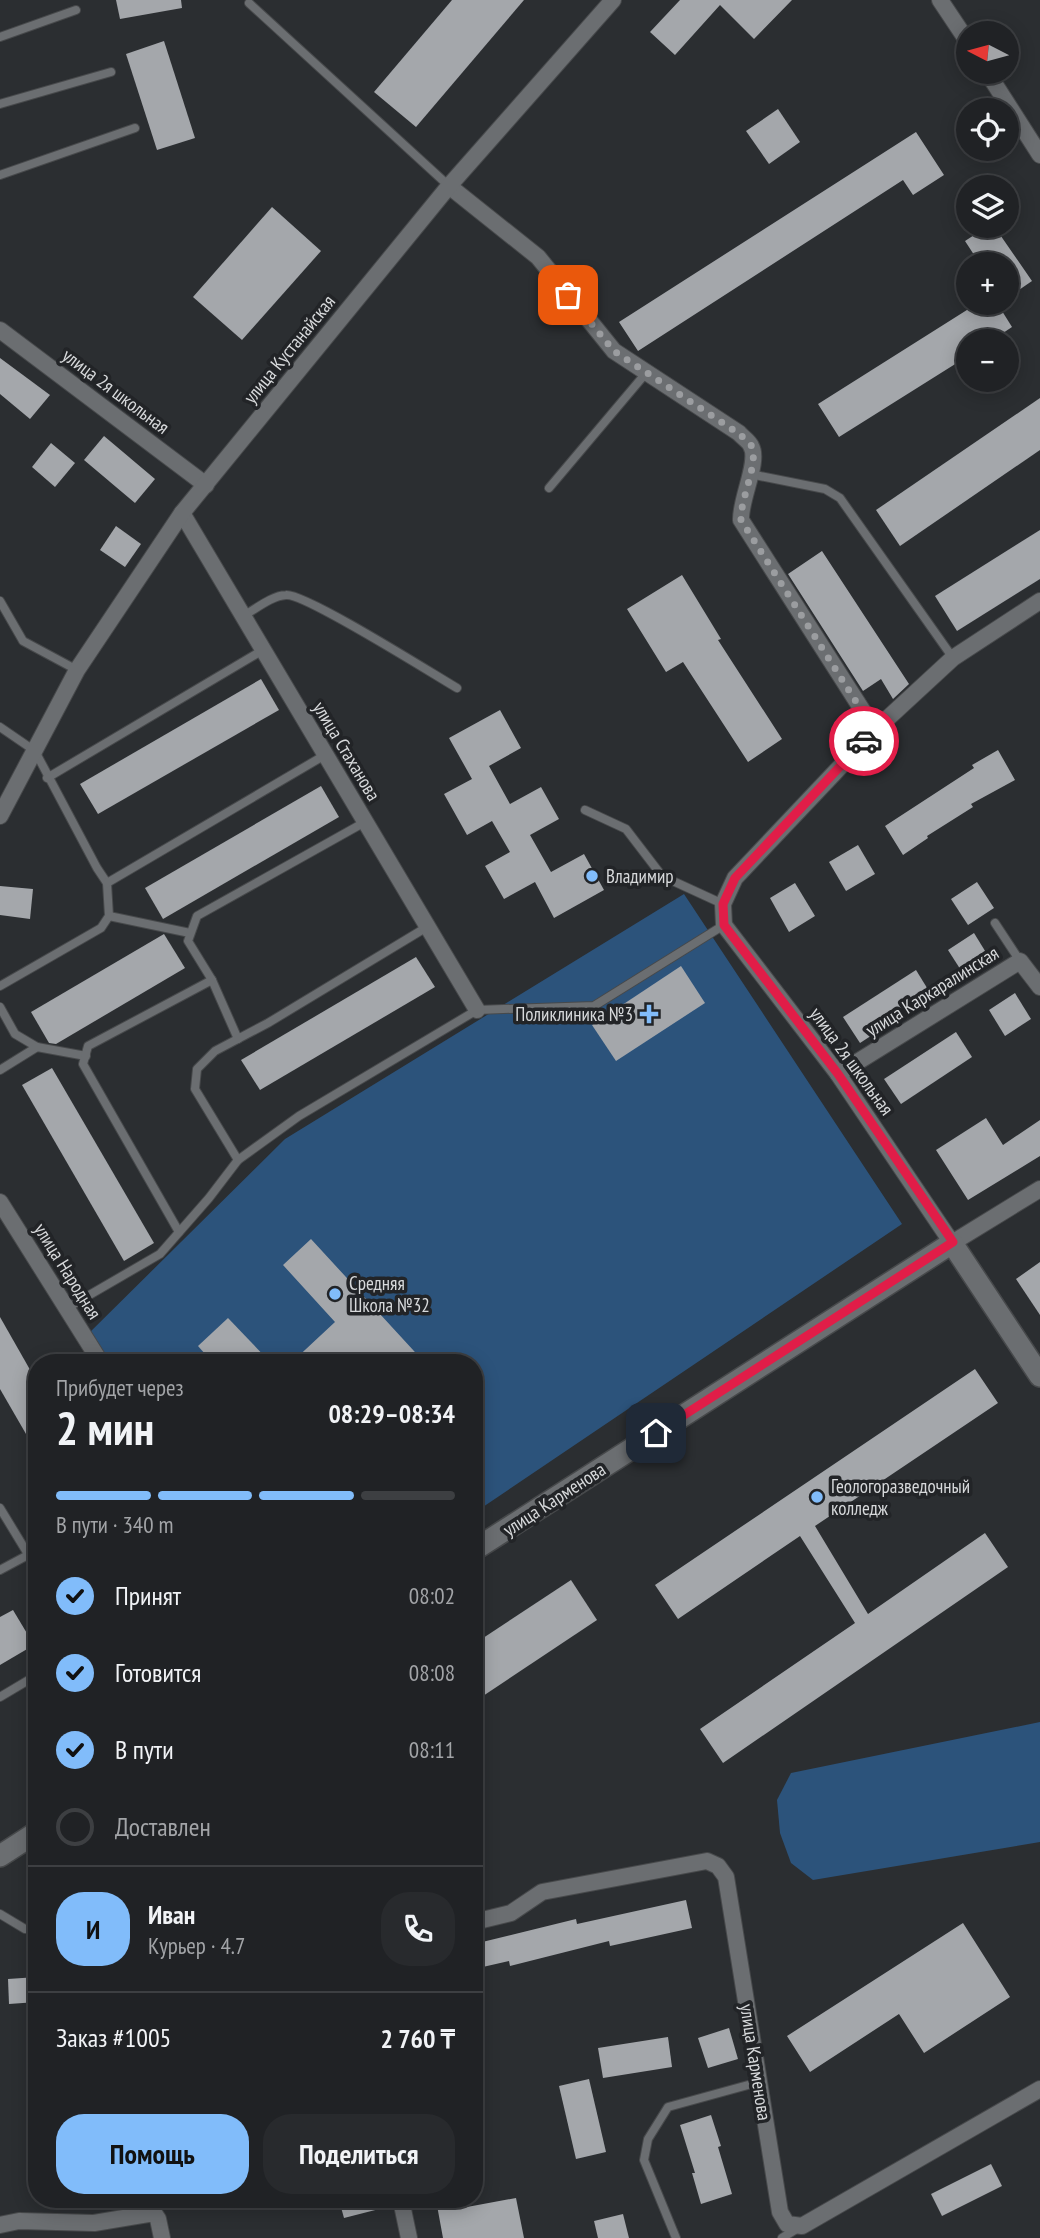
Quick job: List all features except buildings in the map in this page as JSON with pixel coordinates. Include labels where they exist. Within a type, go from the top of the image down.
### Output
[{"type":"street","name":"улица Кустанайская","points":[[0,816],[77,670],[182,513],[449,186],[613,0]]},
{"type":"street","points":[[940,0],[956,24]]},
{"type":"street","points":[[995,84],[1040,155]]},
{"type":"street","points":[[449,186],[538,257],[614,351],[738,433],[751,445],[754,456],[740,506],[741,520],[874,730]]},
{"type":"street","name":"улица 2я школьная","points":[[0,330],[206,485]]},
{"type":"street","name":"улица Стаханова","points":[[182,513],[477,1010]]},
{"type":"street","points":[[724,925],[723,904],[735,878],[874,730],[953,658],[1040,601]]},
{"type":"street","name":"улица 2я школьная","points":[[724,925],[838,1074],[953,1242]]},
{"type":"street","name":"улица Каркаралинская","points":[[838,1074],[1020,961],[1040,987]]},
{"type":"street","points":[[1040,1189],[953,1242],[1040,1376]]},
{"type":"street","name":"улица Народная","points":[[0,1202],[95,1354]]},
{"type":"street","name":"улица Карменова","points":[[483,1544],[953,1242]]},
{"type":"street","points":[[0,1856],[28,1838]]},
{"type":"street","name":"улица Карменова","points":[[483,1920],[511,1913],[542,1892],[707,1861],[718,1866],[726,1877],[780,2212],[787,2224],[802,2225]]},
{"type":"street","points":[[802,2225],[1040,2089]]},
{"type":"street","points":[[403,2208],[409,2238]]},
{"type":"street","points":[[0,2225],[19,2221],[94,2224],[154,2213],[162,2238]]},
{"type":"lane","points":[[249,3],[449,186]]},
{"type":"lane","points":[[0,37],[76,10]]},
{"type":"lane","points":[[0,104],[111,72]]},
{"type":"lane","points":[[0,176],[135,128]]},
{"type":"lane","points":[[549,488],[646,373]]},
{"type":"lane","points":[[750,474],[825,489],[840,498],[953,658]]},
{"type":"lane","points":[[243,616],[277,597],[290,594],[341,619],[457,688]]},
{"type":"lane","points":[[0,601],[23,641],[77,670]]},
{"type":"lane","points":[[47,778],[263,650]]},
{"type":"lane","points":[[0,727],[35,751],[47,778],[107,883],[109,916],[101,928],[0,986]]},
{"type":"lane","points":[[107,883],[325,755]]},
{"type":"lane","points":[[585,810],[625,830],[662,876],[723,904]]},
{"type":"lane","points":[[238,1039],[212,980],[188,940],[197,916],[365,822]]},
{"type":"lane","points":[[109,916],[190,933]]},
{"type":"lane","points":[[995,923],[1020,961]]},
{"type":"lane","points":[[67,1308],[160,1254],[238,1160],[299,1116],[477,1010],[594,1006],[724,925]]},
{"type":"lane","points":[[238,1160],[195,1089],[197,1069],[215,1051],[427,927]]},
{"type":"lane","points":[[179,1232],[83,1064],[88,1046],[212,980]]},
{"type":"lane","points":[[0,1007],[15,1034],[37,1047],[86,1056]]},
{"type":"lane","points":[[0,1070],[37,1047]]},
{"type":"lane","points":[[0,1508],[28,1555],[0,1570]]},
{"type":"lane","points":[[0,1697],[28,1680]]},
{"type":"lane","points":[[0,1914],[28,1929]]},
{"type":"lane","points":[[676,2238],[644,2160],[648,2139],[668,2107],[759,2082]]},
{"type":"lane","points":[[782,2238],[802,2225]]},
{"type":"shaded area","points":[[684,894],[902,1224],[483,1507],[483,1354],[91,1354],[80,1342],[285,1139]]},
{"type":"shaded area","points":[[1040,1722],[1040,1842],[813,1880],[791,1863],[780,1833],[777,1800],[791,1773]]},
{"type":"way so far","points":[[568,295],[614,351],[738,433],[751,445],[754,456],[740,506],[741,520],[874,730],[864,741]]},
{"type":"place","name":"Владимир","points":[[592,876]]},
{"type":"place","name":"Поликлиника №3","points":[[649,1014]]},
{"type":"place","name":"Средняя Школа №32","points":[[335,1294]]},
{"type":"place","name":"Геологоразведочный колледж","points":[[817,1497]]},
{"type":"route","points":[[656,1433],[953,1242],[838,1074],[724,925],[723,904],[735,878],[864,741]]}]
